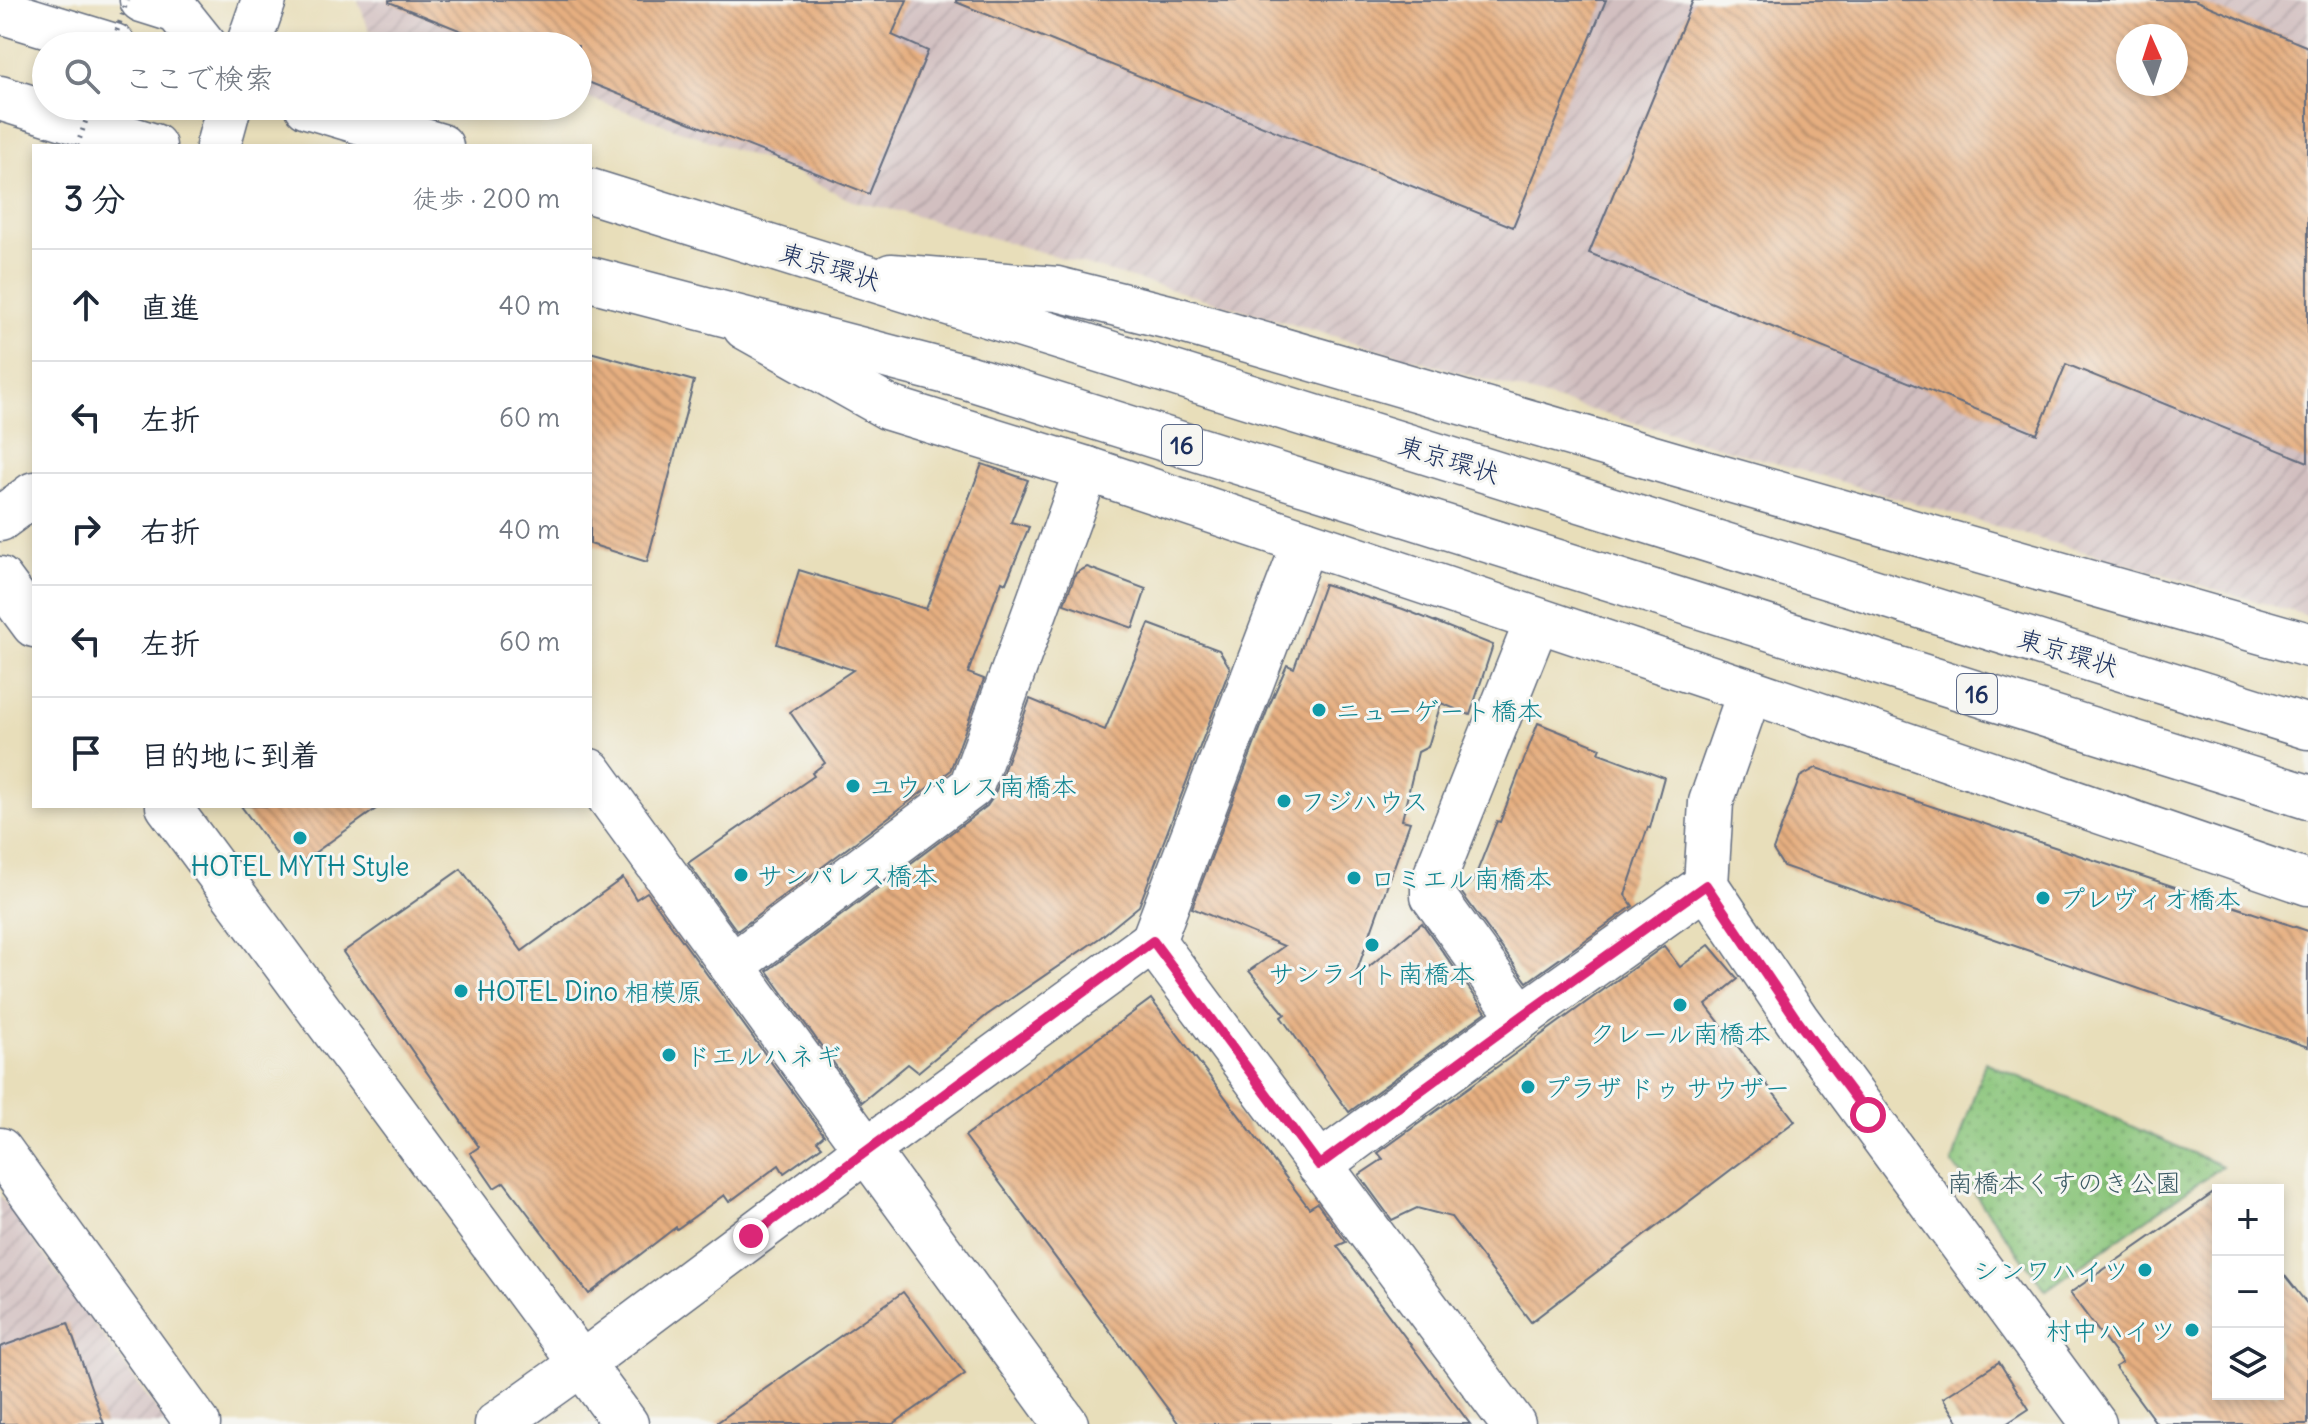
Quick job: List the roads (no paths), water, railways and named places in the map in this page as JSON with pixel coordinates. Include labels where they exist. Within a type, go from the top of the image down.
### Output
[{"type":"main road","points":[[142,0],[177,11],[194,32]]},
{"type":"main road","points":[[253,32],[264,0]]},
{"type":"main road","points":[[0,11],[68,32]]},
{"type":"main road","points":[[0,98],[32,108]]},
{"type":"main road","points":[[0,114],[32,119]]},
{"type":"main road","points":[[42,120],[90,127]]},
{"type":"main road","points":[[68,120],[147,144]]},
{"type":"main road","points":[[219,144],[225,120]]},
{"type":"main road","points":[[354,120],[434,144]]},
{"type":"main road","name":"東京環状","points":[[592,192],[2308,727]]},
{"type":"main road","points":[[853,272],[1057,289],[1169,317],[2308,645]]},
{"type":"main road","name":"16","points":[[592,280],[970,378],[2308,797]]},
{"type":"main road","points":[[715,311],[889,408],[1087,469],[1750,691],[2308,883]]},
{"type":"main road","points":[[732,966],[971,787],[1087,469]]},
{"type":"main road","points":[[497,1424],[1153,941],[1305,542]]},
{"type":"main road","points":[[0,579],[32,622]]},
{"type":"main road","points":[[1521,1017],[1436,900],[1433,891],[1438,869],[1537,621]]},
{"type":"main road","points":[[1750,691],[1711,802],[1706,885],[1797,1020],[2094,1424]]},
{"type":"main road","points":[[592,774],[1066,1424]]},
{"type":"main road","points":[[169,808],[626,1424]]},
{"type":"main road","points":[[1319,1165],[1706,885]]},
{"type":"main road","points":[[1153,941],[1513,1424]]},
{"type":"main road","points":[[0,1150],[198,1424]]},
{"type":"place","name":"ニューゲート橋本","points":[[1319,710]]},
{"type":"place","name":"ユウパレス南橋本","points":[[853,786]]},
{"type":"place","name":"フジハウス","points":[[1284,801]]},
{"type":"place","name":"HOTEL MYTH Style","points":[[300,838]]},
{"type":"place","name":"サンパレス橋本","points":[[741,875]]},
{"type":"place","name":"ロミエル南橋本","points":[[1354,878]]},
{"type":"place","name":"プレヴィオ橋本","points":[[2043,898]]},
{"type":"place","name":"サンライト南橋本","points":[[1372,945]]},
{"type":"place","name":"HOTEL Dino 相模原","points":[[461,991]]},
{"type":"place","name":"クレール南橋本","points":[[1680,1005]]},
{"type":"place","name":"ドエルハネギ","points":[[669,1055]]},
{"type":"place","name":"プラザ ドゥ サウザー","points":[[1528,1087]]},
{"type":"place","name":"シンワハイツ","points":[[2145,1270]]},
{"type":"place","name":"村中ハイツ","points":[[2192,1330]]},
{"type":"park label","name":"南橋本くすのき公園","points":[[2064,1182]]}]
